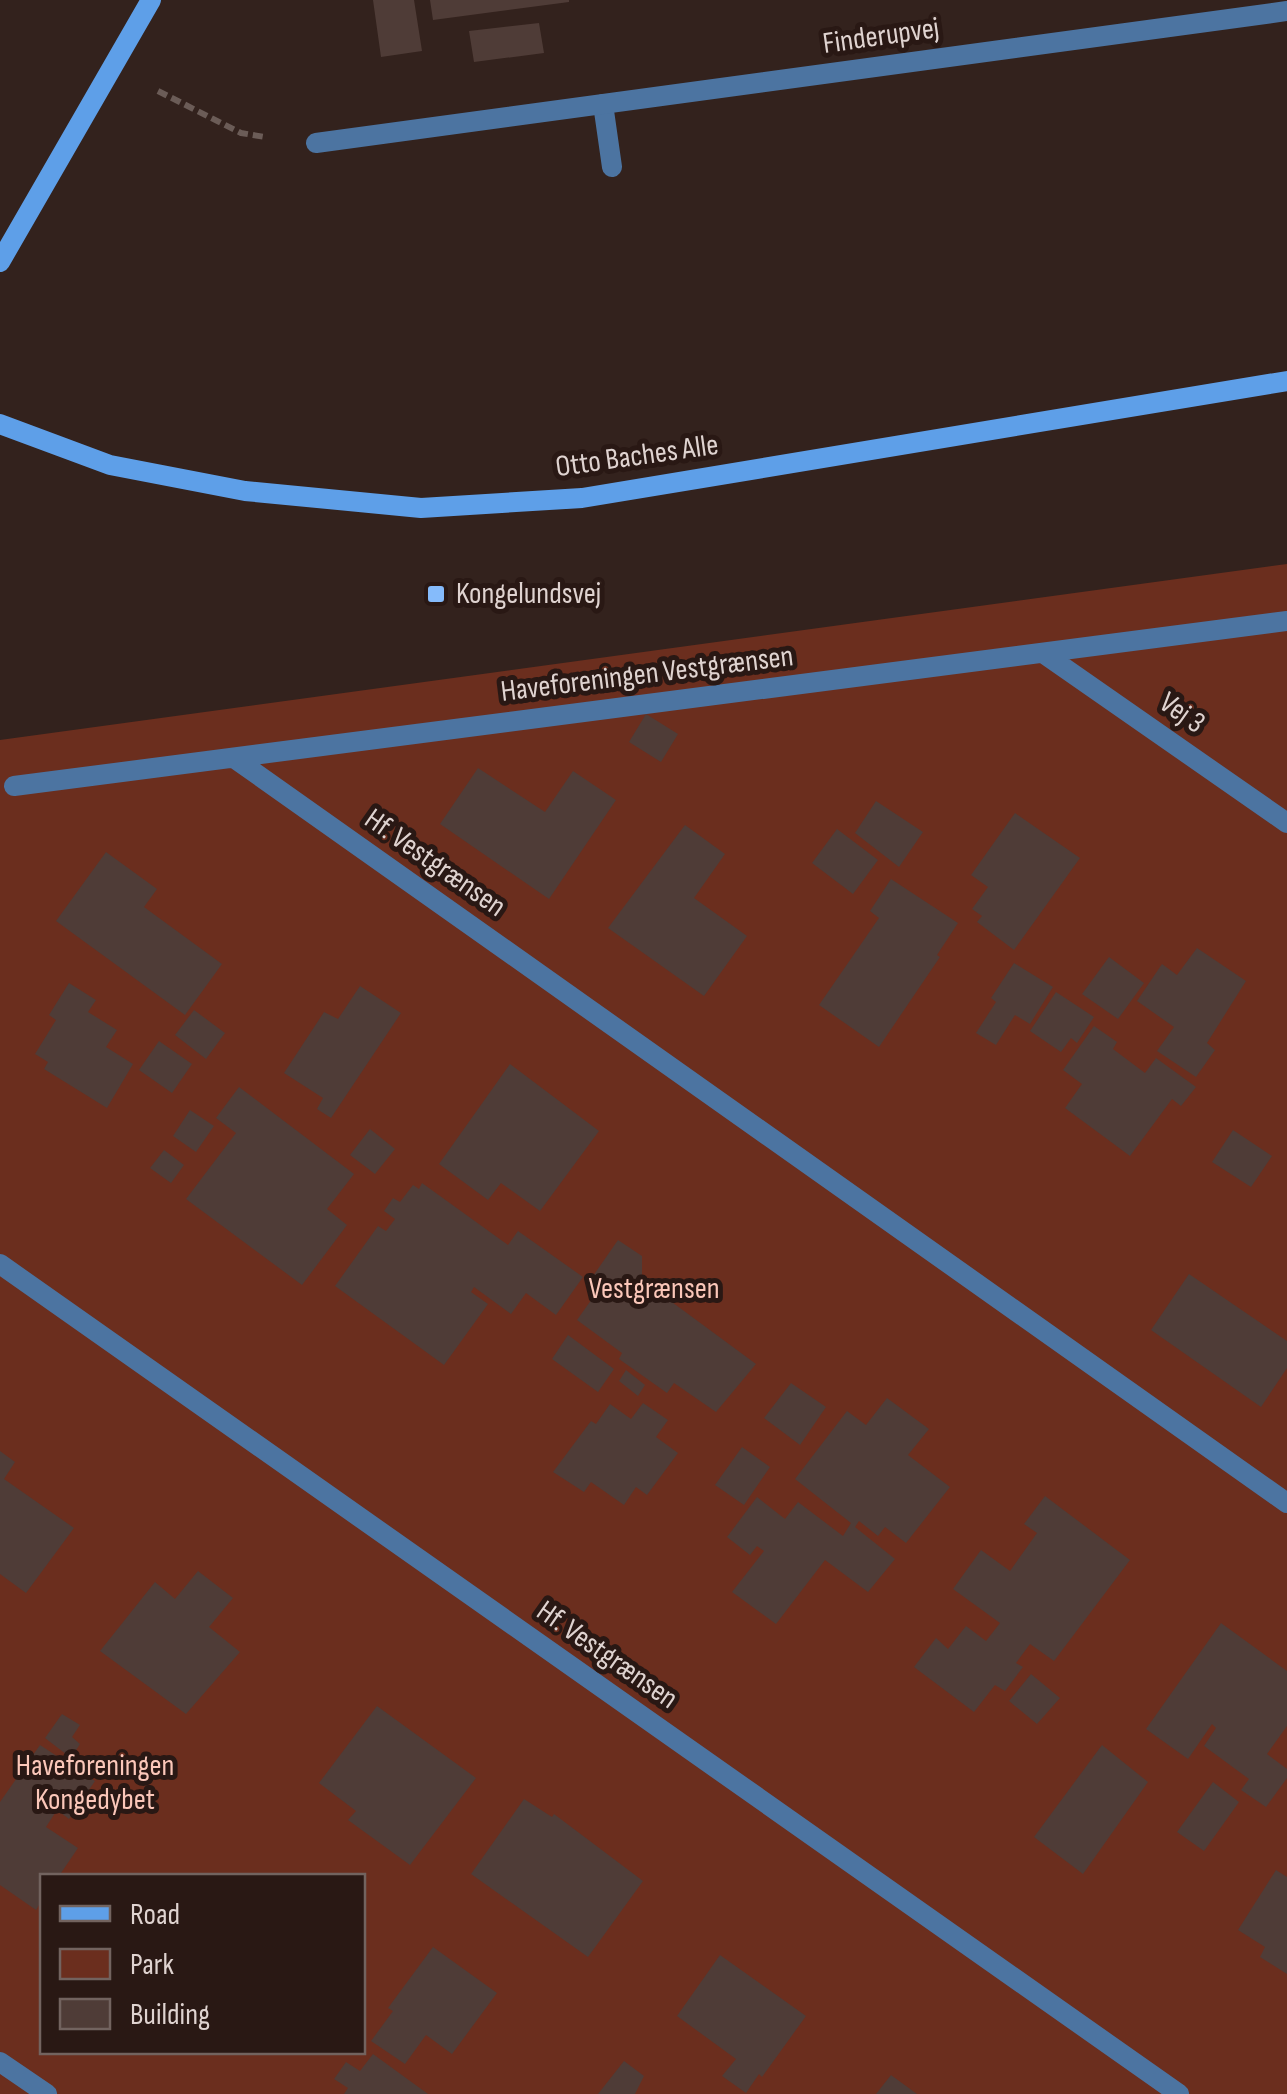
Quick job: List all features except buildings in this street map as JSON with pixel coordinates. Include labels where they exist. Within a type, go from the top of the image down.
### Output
[{"type":"street","points":[[0,262],[151,0]]},
{"type":"street","name":"Finderupvej","points":[[316,143],[1287,11]]},
{"type":"street","points":[[603,104],[612,167]]},
{"type":"street","name":"Otto Baches Alle","points":[[0,424],[110,465],[245,490],[421,508],[582,498],[1287,380]]},
{"type":"street","name":"Haveforeningen Vestgrænsen","points":[[14,786],[1287,621]]},
{"type":"street","name":"Vej 3","points":[[1043,652],[1287,824]]},
{"type":"street","name":"Hf. Vestgrænsen","points":[[234,758],[1287,1503]]},
{"type":"street","name":"Hf. Vestgrænsen","points":[[0,1264],[1179,2094]]},
{"type":"street","points":[[0,2062],[47,2094]]},
{"type":"path","points":[[112,68],[241,134],[316,143]]},
{"type":"green space","name":"Vestgrænsen","points":[[1287,564],[1287,2094],[0,2094],[0,740]]},
{"type":"place","name":"Kongelundsvej","points":[[436,594]]},
{"type":"park label","name":"Haveforeningen Kongedybet","points":[[95,1783]]}]
